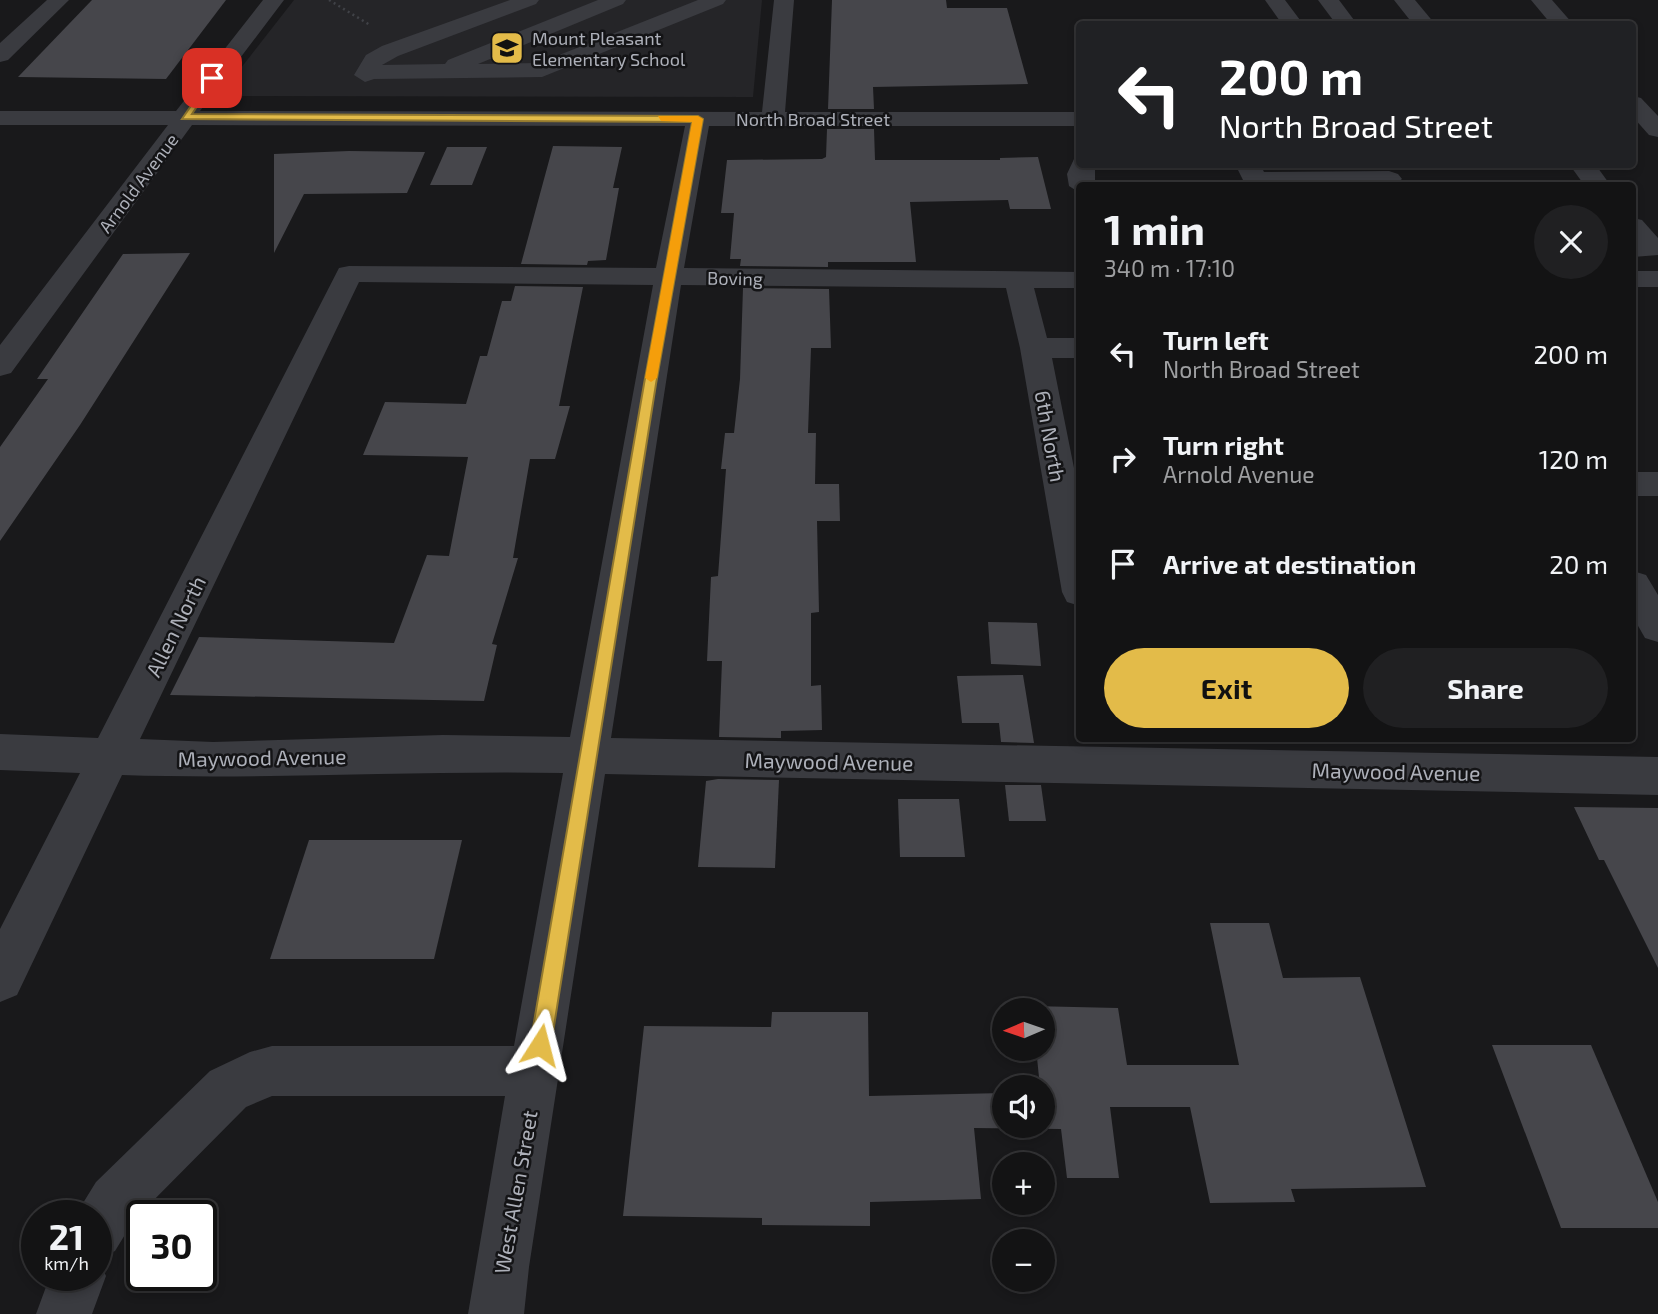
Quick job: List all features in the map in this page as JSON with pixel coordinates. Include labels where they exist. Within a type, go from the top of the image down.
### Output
[{"type":"street","points":[[0,55],[59,0]]},
{"type":"street","name":"Arnold Avenue","points":[[0,366],[172,139],[195,99],[275,0]]},
{"type":"street","points":[[343,117],[374,60],[390,51],[529,0]]},
{"type":"street","points":[[438,72],[616,0]]},
{"type":"street","points":[[367,72],[542,70],[716,0]]},
{"type":"street","points":[[773,119],[784,0]]},
{"type":"street","points":[[1275,0],[1290,21]]},
{"type":"street","points":[[1328,0],[1344,21]]},
{"type":"street","points":[[1404,0],[1422,21]]},
{"type":"street","points":[[1541,0],[1559,21]]},
{"type":"street","name":"North Broad Street","points":[[0,118],[1076,119]]},
{"type":"street","name":"West Allen Street","points":[[496,1314],[501,1268],[668,277],[698,119]]},
{"type":"street","points":[[1249,168],[1255,180],[1387,176]]},
{"type":"street","points":[[1584,168],[1596,182]]},
{"type":"street","points":[[1636,230],[1651,248],[1636,248]]},
{"type":"street","name":"Boving","points":[[349,274],[1076,280]]},
{"type":"street","name":"Allen North","points":[[0,978],[349,274]]},
{"type":"street","points":[[1636,279],[1658,279]]},
{"type":"street","name":"6th North","points":[[1018,280],[1070,480],[1076,547]]},
{"type":"street","points":[[1035,348],[1076,348]]},
{"type":"street","points":[[1636,484],[1658,484]]},
{"type":"street","points":[[1636,590],[1658,627]]},
{"type":"street","name":"Maywood Avenue","points":[[0,752],[213,760],[443,753],[587,757],[1108,752],[1658,776]]},
{"type":"street","points":[[112,1209],[122,1194],[229,1089],[250,1077],[272,1071],[536,1071]]},
{"type":"street","points":[[64,1314],[72,1291]]},
{"type":"path","points":[[329,0],[371,26]]},
{"type":"shaded area","name":"Mount Pleasant Elementary School","points":[[294,0],[762,0],[753,97],[219,96]]},
{"type":"building","points":[[92,0],[226,0],[166,79],[18,77]]},
{"type":"building","points":[[832,0],[946,0],[947,8],[1007,8],[1028,84],[873,87],[874,109],[828,109]]},
{"type":"building","points":[[827,129],[874,129],[875,160],[1000,160],[1038,157],[1051,209],[1010,209],[1008,200],[910,202],[916,262],[828,262],[828,267],[740,266],[741,259],[730,259],[734,213],[721,213],[727,160],[822,159],[826,157]]},
{"type":"building","points":[[553,146],[622,147],[613,188],[619,188],[606,260],[588,261],[587,265],[521,264]]},
{"type":"building","points":[[447,147],[487,147],[472,185],[430,185]]},
{"type":"building","points":[[425,152],[407,193],[304,194],[274,253],[274,154]]},
{"type":"building","points":[[190,253],[80,425],[0,541],[0,447],[48,379],[37,379],[123,254]]},
{"type":"building","points":[[515,286],[583,287],[559,406],[570,406],[555,459],[530,459],[513,558],[518,558],[492,644],[497,645],[484,701],[170,695],[199,637],[394,643],[427,555],[449,556],[468,457],[363,455],[385,402],[466,404],[480,356],[487,356],[502,301],[511,301]]},
{"type":"building","points":[[743,288],[829,289],[831,348],[811,348],[808,433],[816,433],[815,484],[839,484],[840,521],[817,521],[819,612],[811,613],[811,686],[821,685],[822,730],[781,731],[781,738],[719,737],[722,661],[707,661],[711,577],[718,576],[726,469],[721,469],[725,433],[734,433],[740,379]]},
{"type":"building","points":[[988,622],[1037,623],[1041,666],[991,664]]},
{"type":"building","points":[[1023,675],[1034,743],[1001,742],[999,723],[962,723],[957,676]]},
{"type":"building","points":[[779,780],[775,868],[698,867],[706,781]]},
{"type":"building","points":[[1005,785],[1041,785],[1046,821],[1009,821]]},
{"type":"building","points":[[898,799],[959,799],[965,857],[900,857]]},
{"type":"building","points":[[1574,807],[1658,808],[1658,968],[1604,860],[1599,860]]},
{"type":"building","points":[[309,840],[462,840],[434,959],[270,959]]},
{"type":"building","points":[[1210,923],[1269,923],[1283,978],[1360,977],[1426,1187],[1291,1189],[1295,1202],[1210,1203],[1190,1107],[1110,1107],[1119,1178],[1067,1178],[1061,1129],[1055,1129],[1055,1075],[1039,1075],[1037,1061],[1055,1061],[1055,1007],[1118,1008],[1127,1065],[1239,1065]]},
{"type":"building","points":[[772,1012],[868,1012],[869,1096],[992,1093],[992,1128],[974,1128],[981,1199],[870,1202],[870,1226],[762,1225],[762,1218],[623,1216],[644,1026],[771,1027]]},
{"type":"building","points":[[1492,1045],[1591,1045],[1658,1202],[1658,1228],[1561,1228]]},
{"type":"slow traffic","points":[[651,378],[692,138],[698,119],[661,118]]},
{"type":"place","name":"Mount Pleasant Elementary School","points":[[507,48]]},
{"type":"route","points":[[212,78],[185,117],[698,119],[692,138],[650,384],[540,1045]]}]
